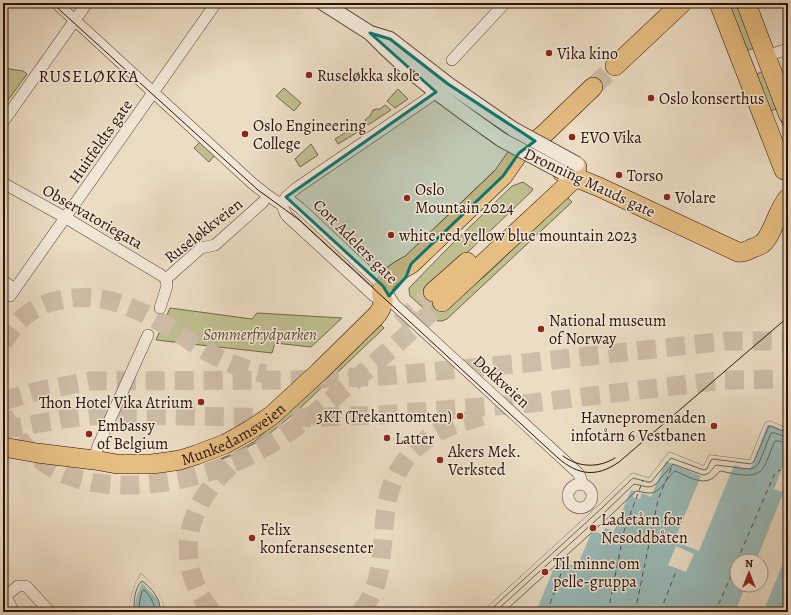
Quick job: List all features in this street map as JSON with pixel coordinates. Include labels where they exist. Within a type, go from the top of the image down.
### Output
[{"type":"highway","points":[[615,66],[682,3]]},
{"type":"highway","points":[[719,3],[786,174]]},
{"type":"highway","points":[[746,3],[788,114]]},
{"type":"highway","name":"Munkedamsveien","points":[[3,453],[37,454],[117,464],[152,464],[196,456],[225,444],[255,427],[271,416],[378,315],[387,297],[406,277],[410,264],[502,176],[524,163],[532,155],[541,138],[593,87]]},
{"type":"highway","points":[[437,297],[571,171]]},
{"type":"highway","name":"Dronning Mauds gate","points":[[571,171],[588,172],[752,249],[760,246],[765,241],[785,201],[786,174]]},
{"type":"highway","name":"Munkedamsveien","points":[[3,447],[37,454]]},
{"type":"street","name":"Cort Adelers gate","points":[[56,3],[252,183],[266,195],[284,201]]},
{"type":"street","points":[[3,122],[87,3]]},
{"type":"street","name":"Huitfeldts gate","points":[[3,281],[12,293],[216,3]]},
{"type":"street","points":[[323,3],[370,33]]},
{"type":"street","points":[[452,60],[505,3]]},
{"type":"street","name":"Dronning Mauds gate","points":[[370,33],[390,39],[448,84],[571,171]]},
{"type":"street","name":"Dronning Mauds gate","points":[[370,33],[384,48],[436,92],[502,140],[571,171]]},
{"type":"street","points":[[766,56],[788,49]]},
{"type":"street","points":[[436,92],[448,84]]},
{"type":"street","name":"Cort Adelers gate","points":[[387,297],[374,296],[291,219],[284,212],[284,201],[298,187],[436,92]]},
{"type":"street","name":"Observatoriegata","points":[[3,183],[66,218],[162,275],[166,279]]},
{"type":"street","name":"Ruseløkkveien","points":[[160,308],[166,286],[166,279],[201,248],[215,244],[263,202]]},
{"type":"street","name":"Dokkveien","points":[[387,297],[578,473],[581,476],[582,485]]},
{"type":"street","points":[[94,460],[98,446],[148,335]]},
{"type":"street","points":[[14,612],[6,600],[6,590],[18,586],[27,587],[50,612]]},
{"type":"highlighted area","points":[[370,33],[390,39],[448,84],[535,141],[519,153],[503,176],[411,264],[406,277],[389,296],[383,286],[286,197],[436,92]]},
{"type":"green space","points":[[725,3],[741,3],[757,47],[743,52]]},
{"type":"green space","points":[[3,68],[23,71],[27,74],[3,107]]},
{"type":"green space","points":[[766,70],[788,128],[788,139],[777,109],[770,111],[752,76]]},
{"type":"green space","points":[[284,88],[301,103],[294,111],[276,96]]},
{"type":"green space","points":[[398,89],[408,99],[395,108],[387,101]]},
{"type":"green space","points":[[385,105],[391,110],[368,125],[365,120],[370,116],[373,110],[380,109]]},
{"type":"green space","points":[[363,122],[366,127],[338,144],[335,139]]},
{"type":"green space","points":[[200,142],[215,155],[209,162],[194,148]]},
{"type":"green space","points":[[311,144],[318,155],[300,167],[295,159]]},
{"type":"green space","points":[[523,182],[533,189],[531,192],[429,289],[446,307],[486,275],[567,197],[572,202],[447,319],[438,321],[410,296],[409,288],[512,186]]},
{"type":"green space","name":"Sommerfrydparken","points":[[170,308],[252,319],[257,313],[342,318],[311,347],[275,343],[272,353],[156,340]]},
{"type":"green space","points":[[380,324],[384,328],[296,412],[264,438],[237,453],[205,466],[232,454],[255,441]]},
{"type":"water","points":[[770,421],[788,429],[788,612],[482,612],[632,473],[649,478],[669,452],[704,466],[709,455],[750,460],[765,423]]},
{"type":"water","points":[[141,573],[159,595],[165,612],[130,612],[133,592]]},
{"type":"pier","points":[[770,421],[788,429],[788,432],[767,425],[752,466],[750,468],[743,468],[734,465],[699,551],[674,541],[701,476],[666,461],[651,497],[642,493],[640,499],[633,497],[635,491],[631,490],[614,531],[605,528],[602,534],[596,532],[598,525],[595,524],[577,567],[557,560],[536,612],[482,612],[632,473],[649,478],[669,452],[704,466],[709,455],[750,460],[765,423]]},
{"type":"pier","points":[[784,463],[788,464],[788,476],[782,492],[774,489]]},
{"type":"pier","points":[[788,481],[788,551],[763,612],[735,612],[743,593],[769,593],[769,553],[759,553]]},
{"type":"pier","points":[[676,546],[694,554],[686,572],[668,565]]},
{"type":"pier","points":[[141,573],[158,592],[164,608],[160,609],[156,598],[142,583],[137,595],[134,612],[130,612],[132,594]]},
{"type":"ferry route","points":[[635,612],[658,500],[673,464]]},
{"type":"ferry route","points":[[740,553],[774,475],[781,470]]},
{"type":"ferry route","points":[[608,612],[624,531],[643,480]]},
{"type":"ferry route","points":[[547,612],[565,563]]},
{"type":"ferry route","points":[[663,612],[664,602],[677,569]]},
{"type":"ferry route","points":[[714,612],[729,580]]},
{"type":"tunnel","points":[[593,87],[615,66]]},
{"type":"tunnel","points":[[400,323],[433,292]]},
{"type":"tunnel","points":[[3,344],[12,329],[24,317],[38,307],[55,301],[72,298],[88,298],[104,300],[135,309],[164,324],[223,360],[265,374]]},
{"type":"tunnel","points":[[3,414],[11,429],[21,442],[44,463],[58,471],[88,482],[125,485],[146,484],[166,482],[206,473],[262,449],[322,408],[442,302]]},
{"type":"tunnel","points":[[3,401],[37,391],[91,381],[294,380],[384,376],[525,363],[727,341],[788,341]]},
{"type":"tunnel","points":[[3,430],[63,419],[91,416],[127,415],[297,418],[380,415],[532,403],[724,380],[788,379]]},
{"type":"tunnel","points":[[361,612],[374,590],[380,566],[388,498],[391,486],[402,465],[417,447],[435,433],[456,424],[487,415]]},
{"type":"tunnel","points":[[212,612],[202,598],[191,571],[189,541],[191,527],[202,500],[219,477],[230,466]]},
{"type":"tram line","points":[[52,3],[258,190],[298,219],[558,458],[565,464],[580,471],[603,471],[619,462],[788,317]]},
{"type":"tram line","points":[[563,456],[582,465],[602,464],[615,458]]},
{"type":"place","name":"Vika kino","points":[[549,53]]},
{"type":"place","name":"Ruseløkka skole","points":[[309,75]]},
{"type":"place","name":"Oslo konserthus","points":[[651,98]]},
{"type":"place","name":"Oslo Engineering College","points":[[245,134]]},
{"type":"place","name":"EVO Vika","points":[[572,137]]},
{"type":"place","name":"Torso","points":[[619,175]]},
{"type":"place","name":"Volare","points":[[667,197]]},
{"type":"place","name":"Oslo Mountain 2024","points":[[407,198]]},
{"type":"place","name":"white red yellow blue mountain 2023","points":[[391,235]]},
{"type":"place","name":"National museum of Norway","points":[[541,329]]},
{"type":"place","name":"Thon Hotel Vika Atrium","points":[[201,402]]},
{"type":"place","name":"3KT (Trekanttomten)","points":[[460,416]]},
{"type":"place","name":"Havnepromenaden infotårn 6 Vestbanen","points":[[714,426]]},
{"type":"place","name":"Embassy of Belgium","points":[[89,434]]},
{"type":"place","name":"Latter","points":[[387,438]]},
{"type":"place","name":"Akers Mek. Verksted","points":[[440,460]]},
{"type":"place","name":"Ladetårn for Nesoddbåten","points":[[593,528]]},
{"type":"place","name":"Felix konferansesenter","points":[[252,538]]},
{"type":"place","name":"Til minne om pelle-gruppa","points":[[545,572]]},
{"type":"district","name":"RUSELØKKA","points":[[89,76]]}]
